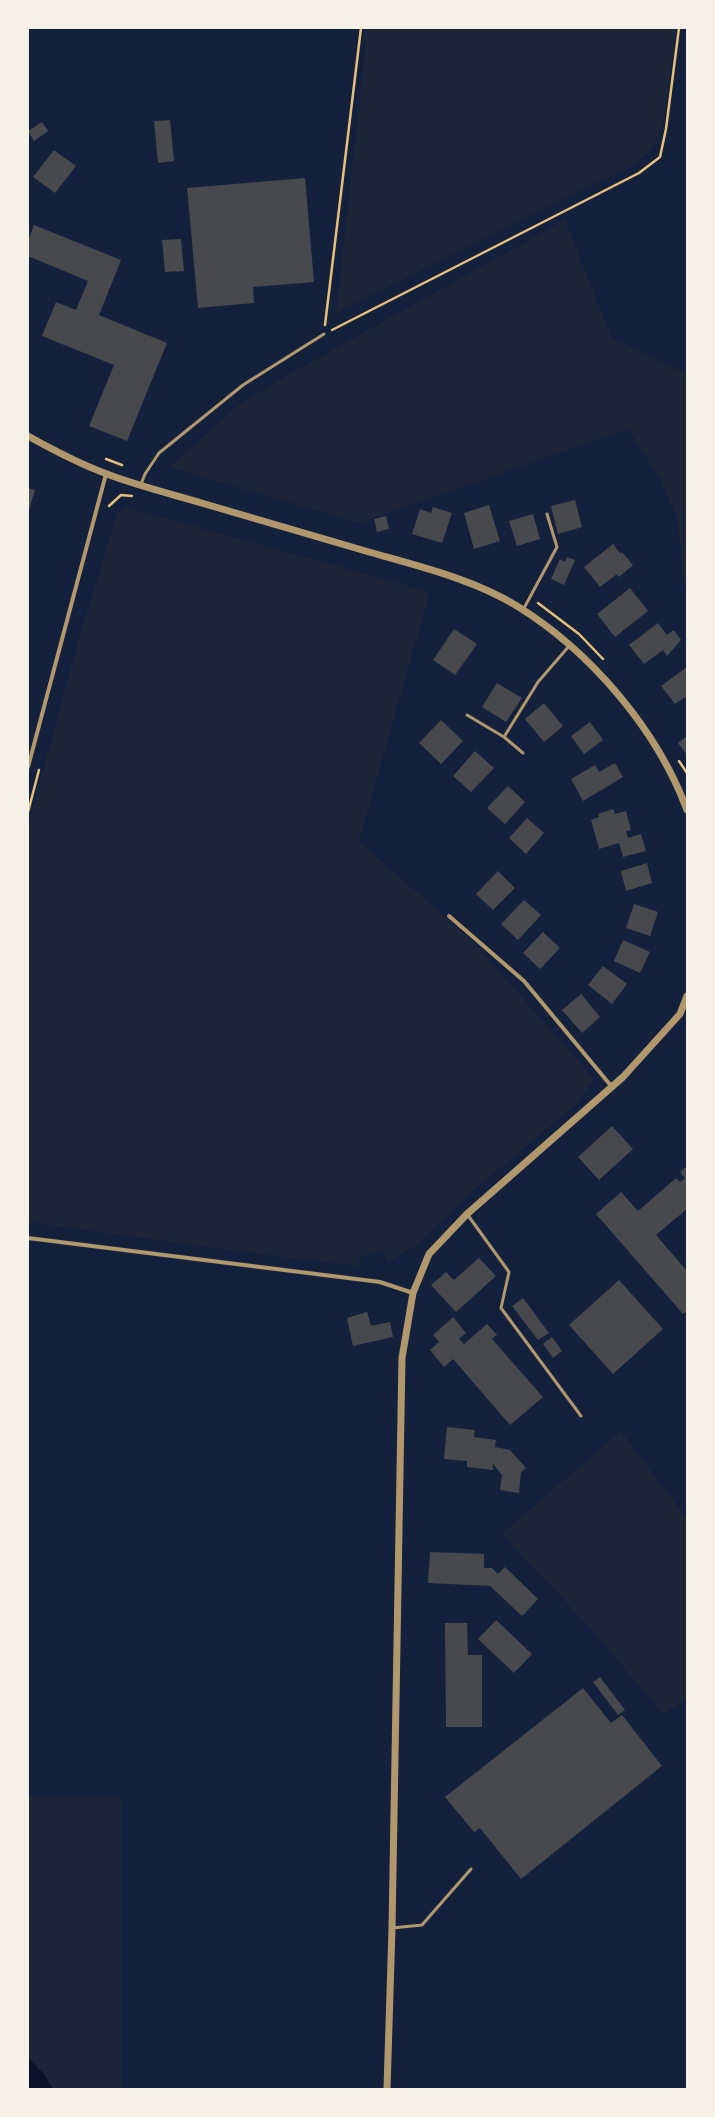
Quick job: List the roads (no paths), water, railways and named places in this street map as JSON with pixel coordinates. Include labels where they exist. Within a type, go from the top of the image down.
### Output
[{"type":"street","points":[[28,436],[106,474],[406,562],[471,584],[523,611],[570,646],[591,664],[634,714],[660,754],[680,791],[687,810]]},
{"type":"street","points":[[28,767],[106,474]]},
{"type":"street","points":[[449,916],[524,981],[612,1087]]},
{"type":"street","points":[[387,2089],[392,1928],[402,1358],[412,1293],[429,1254],[467,1214],[638,1063],[680,1014],[687,996]]},
{"type":"street","points":[[28,1238],[380,1282],[412,1293]]},
{"type":"lane","points":[[140,485],[145,474],[159,453],[243,385],[324,334]]},
{"type":"lane","points":[[523,611],[557,547],[547,514]]},
{"type":"lane","points":[[504,737],[538,682],[570,646]]},
{"type":"lane","points":[[467,715],[504,737],[523,753]]},
{"type":"lane","points":[[467,1214],[509,1272],[501,1308],[581,1416]]},
{"type":"lane","points":[[392,1928],[422,1925],[471,1869]]}]
